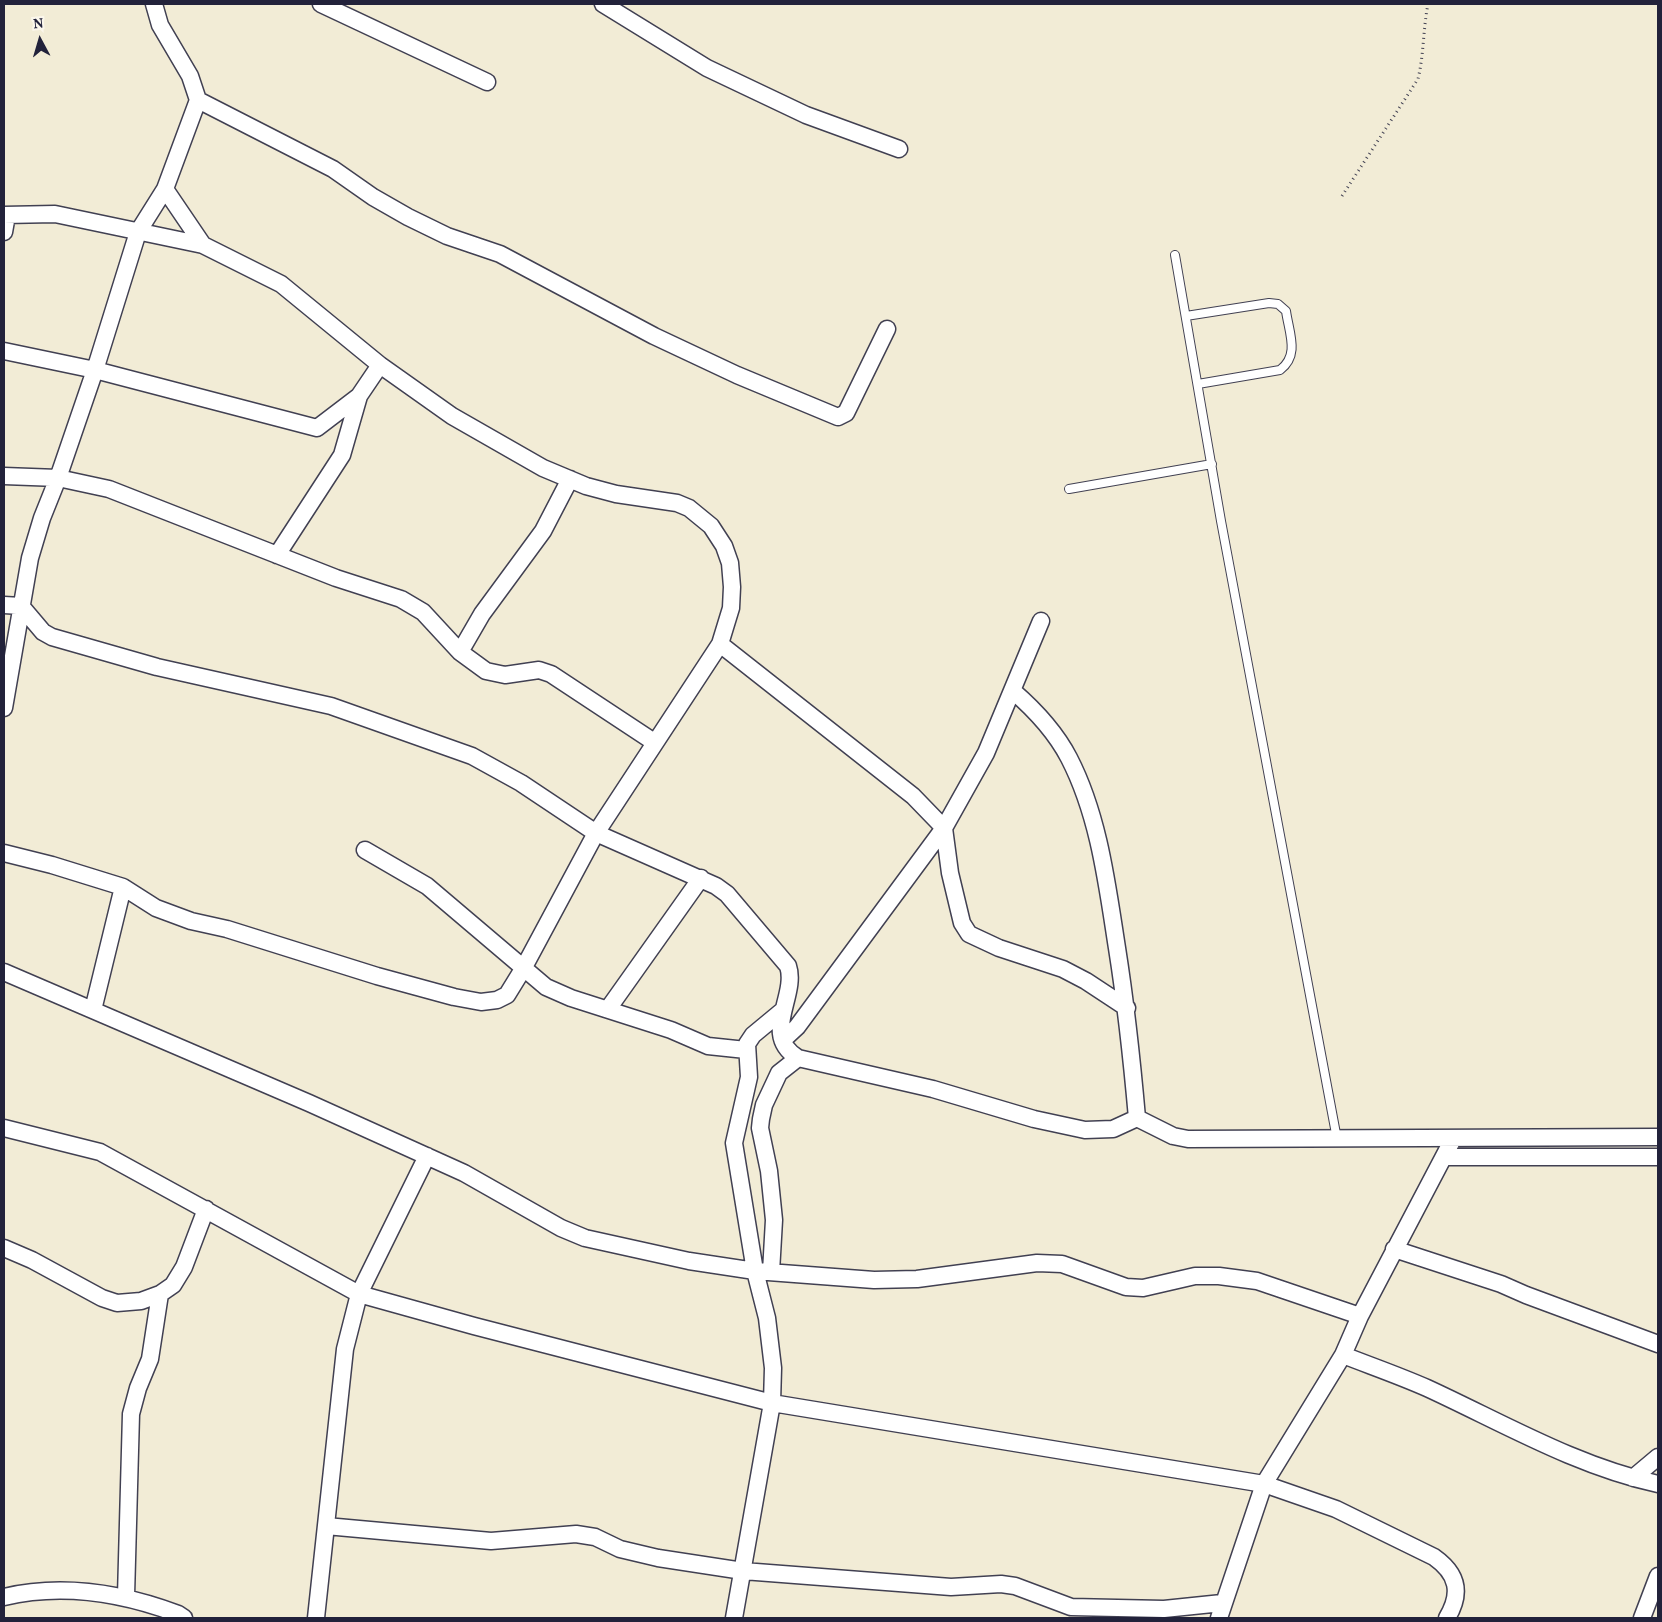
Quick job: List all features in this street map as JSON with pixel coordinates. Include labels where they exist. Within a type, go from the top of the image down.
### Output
[{"type":"street","points":[[4,708],[30,558],[39,526],[58,478],[95,370],[138,232],[165,189],[198,100],[190,76],[160,25],[154,4]]},
{"type":"street","points":[[321,4],[487,82]]},
{"type":"street","points":[[603,4],[660,40],[733,80],[806,115],[899,149]]},
{"type":"street","points":[[198,100],[333,169],[373,197],[408,217],[448,236],[500,254],[654,336],[737,375],[838,417],[843,417],[846,413],[887,329]]},
{"type":"street","points":[[165,189],[203,245]]},
{"type":"street","points":[[4,232],[5,215],[55,214],[203,245],[281,284],[380,365],[472,429],[543,468],[616,494],[678,503],[689,508],[711,526],[724,546],[730,563],[732,587],[731,608],[720,644],[596,833],[523,970],[507,995],[497,1000],[481,1002],[454,997],[377,976],[227,929],[175,916],[141,900],[123,887],[4,853]]},
{"type":"street","points":[[4,351],[95,370],[224,406],[317,428],[359,396]]},
{"type":"street","points":[[277,556],[342,455],[359,396],[380,365]]},
{"type":"street","points":[[4,476],[58,478],[118,492],[277,556],[401,599],[423,612],[460,652],[495,674],[538,670],[551,674],[654,742]]},
{"type":"street","points":[[460,652],[482,614],[543,531],[570,479]]},
{"type":"street","points":[[4,605],[21,606],[43,632],[52,637],[158,667],[331,706],[472,756],[521,783],[596,833],[701,878],[726,894],[788,966],[791,974],[782,1012],[783,1040],[790,1054],[798,1058],[917,1085],[1034,1120],[1084,1130],[1113,1129],[1137,1118]]},
{"type":"street","points":[[783,1040],[806,1016],[944,828],[979,768],[1014,691],[1040,621]]},
{"type":"street","points":[[720,644],[913,796],[944,828],[950,873],[962,923],[969,934],[999,948],[1063,970],[1086,981],[1127,1008]]},
{"type":"street","points":[[1014,691],[1033,708],[1052,731],[1068,756],[1081,784],[1105,873],[1127,1008],[1137,1118]]},
{"type":"street","points":[[365,850],[427,886],[523,970],[546,987],[572,998],[672,1030],[708,1046],[746,1050]]},
{"type":"street","points":[[608,1009],[701,878]]},
{"type":"street","points":[[93,1010],[123,887]]},
{"type":"street","points":[[4,972],[427,1156],[481,1182],[561,1228],[585,1238],[681,1259],[763,1271],[874,1280],[917,1279],[1013,1265],[1062,1264],[1126,1287],[1143,1288],[1195,1276],[1219,1276],[1257,1281],[1360,1316]]},
{"type":"street","points":[[734,1618],[772,1403],[773,1368],[763,1271],[734,1144],[749,1077],[746,1050],[753,1035],[782,1012]]},
{"type":"street","points":[[763,1271],[774,1220],[769,1171],[760,1128],[760,1119],[764,1105],[779,1073],[798,1058]]},
{"type":"street","points":[[1137,1118],[1173,1136],[1188,1139],[1658,1137]]},
{"type":"street","points":[[4,1128],[100,1152],[359,1294],[590,1357],[772,1403],[1264,1484],[1336,1508],[1434,1557],[1446,1566],[1455,1578],[1452,1610],[1447,1618]]},
{"type":"street","points":[[326,1526],[491,1541],[576,1534],[595,1538],[620,1549],[658,1558],[743,1570],[951,1587],[1001,1584],[1015,1586],[1069,1613],[1191,1608],[1221,1611],[1264,1484],[1343,1355],[1360,1316],[1394,1249],[1453,1139]]},
{"type":"street","points":[[316,1618],[346,1350],[359,1294],[427,1156]]},
{"type":"street","points":[[1444,1157],[1658,1157]]},
{"type":"street","points":[[4,1248],[32,1260],[102,1298],[117,1303],[141,1301],[160,1294],[173,1285],[184,1267],[206,1210]]},
{"type":"street","points":[[1394,1249],[1501,1284],[1526,1296],[1658,1344]]},
{"type":"street","points":[[126,1596],[131,1414],[138,1388],[150,1359],[160,1294]]},
{"type":"street","points":[[1343,1355],[1426,1388],[1571,1457],[1633,1478],[1658,1484]]},
{"type":"street","points":[[1633,1478],[1658,1457]]},
{"type":"street","points":[[1642,1618],[1658,1576]]},
{"type":"street","points":[[4,1597],[39,1591],[82,1590],[126,1596],[150,1603],[184,1618]]},
{"type":"lane","points":[[1175,254],[1337,1139]]},
{"type":"lane","points":[[1186,316],[1270,303],[1278,304],[1286,310],[1292,355],[1289,363],[1280,370],[1198,384]]},
{"type":"lane","points":[[1069,489],[1212,464]]},
{"type":"path","points":[[1342,196],[1418,79],[1423,58],[1422,30],[1428,4]]}]
